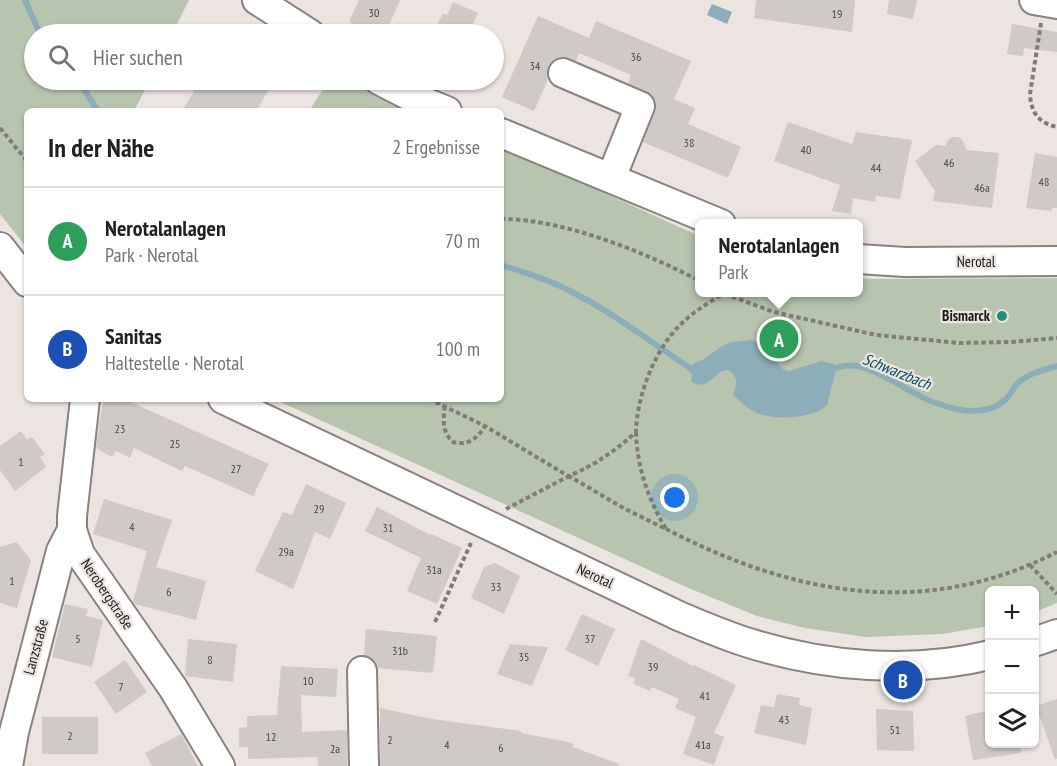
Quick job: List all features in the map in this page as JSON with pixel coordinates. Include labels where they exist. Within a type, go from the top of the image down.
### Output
[{"type":"street","points":[[257,0],[294,24]]},
{"type":"street","points":[[1034,0],[1057,4]]},
{"type":"street","points":[[563,73],[640,106],[611,178]]},
{"type":"street","points":[[398,90],[440,108]]},
{"type":"street","points":[[504,134],[710,219]]},
{"type":"street","points":[[0,248],[24,278]]},
{"type":"street","name":"Nerotal","points":[[863,259],[905,262],[1057,261]]},
{"type":"street","name":"Nerobergstraße","points":[[85,402],[73,500],[72,530],[80,554],[173,688],[220,766]]},
{"type":"street","name":"Nerotal","points":[[229,402],[691,621],[748,643],[835,662],[870,664],[948,663],[985,656]]},
{"type":"street","name":"Lanzstraße","points":[[8,766],[14,732],[61,551],[72,530]]},
{"type":"street","points":[[1039,641],[1057,634]]},
{"type":"street","points":[[362,672],[364,766]]},
{"type":"path","points":[[1037,45],[1030,94],[1031,105],[1040,120],[1057,127]]},
{"type":"path","points":[[0,128],[24,158]]},
{"type":"path","points":[[504,219],[531,222],[590,236],[621,246],[695,279]]},
{"type":"path","points":[[666,529],[643,478],[636,432],[639,408],[653,365],[670,338],[693,313],[718,297]]},
{"type":"path","points":[[735,297],[774,312],[876,336],[959,343],[1057,338]]},
{"type":"path","points":[[436,402],[485,426],[625,510],[731,559],[793,580],[848,590],[924,592],[991,578],[1030,566],[1057,552]]},
{"type":"path","points":[[445,406],[443,426],[453,442],[464,444],[472,441],[480,435],[485,426]]},
{"type":"path","points":[[435,622],[475,534],[507,508],[596,464],[636,432]]},
{"type":"path","points":[[1030,566],[1057,594]]},
{"type":"green space","points":[[0,0],[189,0],[177,24],[24,24],[24,90],[145,90],[136,108],[24,108],[24,244],[0,214]]},
{"type":"green space","points":[[323,90],[370,90],[400,108],[311,108]]},
{"type":"green space","points":[[504,150],[554,170],[695,234],[695,297],[863,297],[863,278],[1057,278],[1057,603],[1039,610],[1039,586],[985,586],[985,627],[942,634],[865,637],[805,628],[757,616],[686,587],[281,402],[504,402]]},
{"type":"water","points":[[712,4],[732,12],[727,24],[707,15]]},
{"type":"water","points":[[751,340],[770,345],[778,364],[789,371],[821,361],[834,364],[836,370],[827,405],[821,410],[803,416],[772,417],[752,410],[733,395],[736,381],[734,375],[728,370],[722,371],[704,384],[700,385],[691,381],[692,374],[688,371],[694,363],[703,360],[722,346],[732,342]]},
{"type":"building","points":[[359,0],[400,0],[390,24],[353,24],[349,22]]},
{"type":"building","points":[[756,0],[855,0],[852,32],[754,18]]},
{"type":"building","points":[[889,0],[917,0],[913,19],[887,14]]},
{"type":"building","points":[[453,2],[478,13],[473,24],[438,24],[443,13],[447,15]]},
{"type":"building","points":[[538,16],[589,38],[596,21],[691,61],[674,99],[695,108],[688,124],[741,147],[728,178],[643,142],[655,112],[656,103],[653,97],[646,91],[628,83],[631,75],[579,53],[576,61],[560,57],[548,66],[548,79],[534,111],[502,97]]},
{"type":"building","points":[[1012,24],[1057,32],[1057,52],[1024,48],[1023,56],[1007,54]]},
{"type":"building","points":[[195,90],[269,90],[258,108],[184,108]]},
{"type":"building","points":[[788,122],[852,144],[856,132],[912,140],[900,199],[876,196],[875,202],[853,198],[851,214],[832,211],[840,185],[774,161]]},
{"type":"building","points":[[952,137],[962,140],[967,150],[999,153],[992,208],[933,201],[935,191],[915,161],[936,145],[945,146]]},
{"type":"building","points":[[1035,153],[1057,157],[1057,208],[1052,208],[1051,211],[1026,208]]},
{"type":"building","points":[[103,402],[131,402],[269,464],[253,496],[185,466],[182,471],[134,448],[130,458],[116,451],[112,457],[96,448]]},
{"type":"building","points":[[21,431],[27,440],[32,437],[45,454],[40,457],[46,467],[15,491],[0,470],[0,446]]},
{"type":"building","points":[[306,484],[346,503],[330,539],[315,532],[293,589],[255,571],[283,512],[292,515]]},
{"type":"building","points":[[104,499],[172,520],[156,567],[206,581],[196,620],[135,604],[133,601],[147,551],[93,534]]},
{"type":"building","points":[[377,507],[430,535],[462,548],[437,604],[407,591],[421,558],[365,531]]},
{"type":"building","points":[[16,542],[31,560],[17,608],[0,603],[0,547]]},
{"type":"building","points":[[495,563],[520,576],[504,614],[471,598],[484,567]]},
{"type":"building","points":[[65,604],[88,609],[86,616],[103,620],[92,667],[52,657]]},
{"type":"building","points":[[582,614],[615,629],[598,666],[565,650]]},
{"type":"building","points":[[366,629],[437,636],[433,673],[378,668],[376,662],[364,655]]},
{"type":"building","points":[[188,639],[237,644],[233,682],[185,676]]},
{"type":"building","points":[[641,639],[736,685],[714,733],[724,737],[714,765],[683,754],[696,717],[675,708],[679,699],[652,687],[650,691],[634,684],[635,678],[628,676]]},
{"type":"building","points":[[510,644],[548,647],[532,686],[497,674]]},
{"type":"building","points":[[125,660],[147,692],[116,714],[94,682]]},
{"type":"building","points":[[281,666],[338,669],[336,697],[301,695],[302,732],[347,730],[347,766],[318,766],[317,757],[248,759],[248,747],[239,747],[239,728],[247,727],[247,716],[277,715]]},
{"type":"building","points":[[777,694],[800,698],[799,705],[812,708],[806,745],[754,733],[761,705],[774,707]]},
{"type":"building","points":[[1057,699],[1057,759],[1055,759],[1039,714],[1039,705]]},
{"type":"building","points":[[380,708],[432,719],[521,731],[521,733],[573,743],[573,747],[619,764],[618,766],[380,766]]},
{"type":"building","points":[[876,709],[913,711],[914,751],[877,750]]},
{"type":"building","points":[[985,711],[985,748],[1020,748],[1021,753],[973,760],[965,716]]},
{"type":"building","points":[[42,717],[98,717],[98,754],[42,754]]},
{"type":"building","points":[[181,734],[198,766],[152,766],[145,753]]},
{"type":"waterway","name":"Schwarzbach","points":[[25,0],[36,24]]},
{"type":"waterway","name":"Schwarzbach","points":[[84,90],[96,108]]},
{"type":"waterway","name":"Schwarzbach","points":[[504,266],[570,291],[616,318],[690,368],[699,368]]},
{"type":"waterway","name":"Schwarzbach","points":[[829,372],[851,365],[863,367],[933,402],[955,409],[978,411],[999,405],[1027,376],[1057,366]]},
{"type":"place","name":"Bismarck","points":[[1002,316]]},
{"type":"place","name":"Nerotalanlagen","points":[[779,339]]},
{"type":"place","name":"Sanitas","points":[[903,680]]}]
